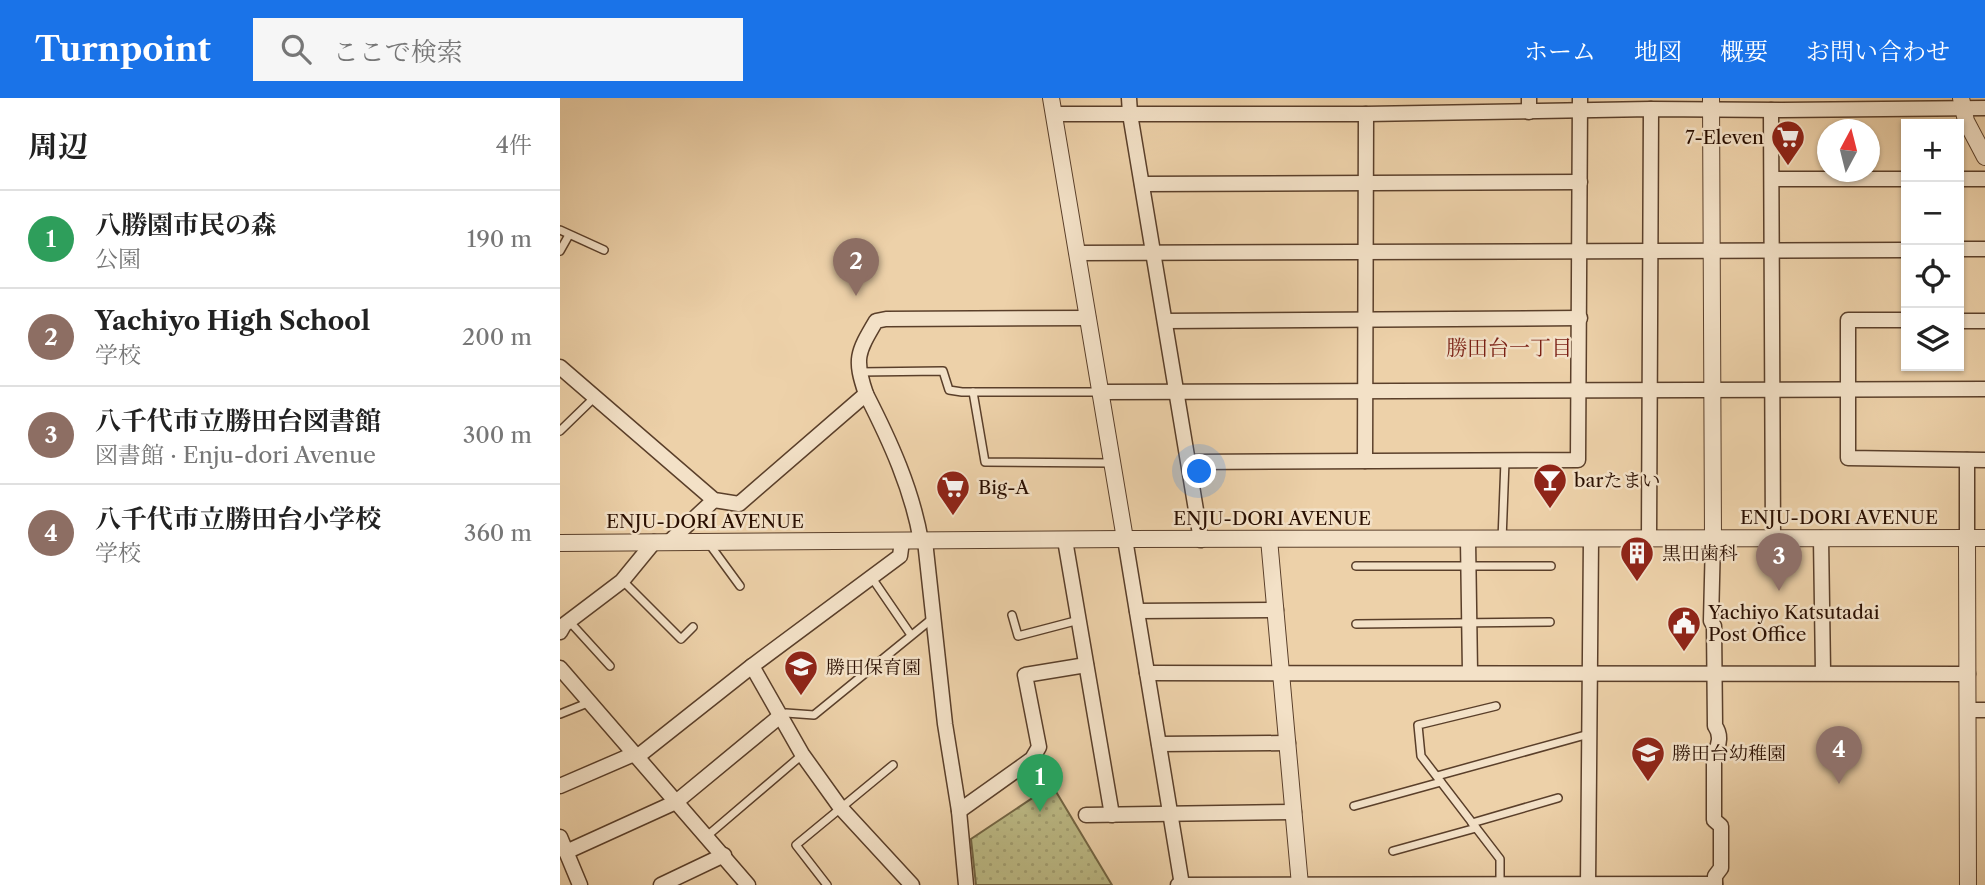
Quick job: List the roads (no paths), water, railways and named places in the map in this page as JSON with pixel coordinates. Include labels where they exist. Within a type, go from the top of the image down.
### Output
[{"type":"street","points":[[1129,98],[1201,540]]},
{"type":"street","points":[[1264,98],[1264,114]]},
{"type":"street","points":[[1961,103],[1985,157]]},
{"type":"street","points":[[1711,104],[1711,591],[1715,726],[1719,732],[1718,747],[1714,752],[1714,820],[1721,826],[1721,868],[1715,876],[1715,884],[1180,885],[1171,814],[1052,106],[1130,114],[1366,114],[1580,104],[1651,108],[1711,104],[1779,106],[1961,103],[1985,108]]},
{"type":"street","points":[[1189,461],[1578,460],[1580,104]]},
{"type":"street","points":[[1773,538],[1772,179],[1779,106]]},
{"type":"street","points":[[1649,539],[1651,108]]},
{"type":"street","points":[[1365,460],[1366,114]]},
{"type":"street","points":[[1772,179],[1901,179]]},
{"type":"street","points":[[1964,179],[1985,179]]},
{"type":"street","points":[[1142,184],[1580,182]]},
{"type":"street","points":[[1964,249],[1985,249]]},
{"type":"street","points":[[1077,253],[1901,250]]},
{"type":"street","points":[[966,885],[959,811],[945,724],[923,541],[896,456],[858,372],[859,352],[876,321],[886,319],[1088,318]]},
{"type":"street","points":[[1165,321],[1580,318]]},
{"type":"street","points":[[1901,320],[1848,320],[1848,458],[1985,460]]},
{"type":"street","points":[[1964,321],[1985,321]]},
{"type":"street","points":[[563,375],[595,397],[714,500],[739,504],[866,394]]},
{"type":"street","points":[[1100,392],[1985,388]]},
{"type":"street","points":[[1967,460],[1968,885]]},
{"type":"street","points":[[565,627],[714,500]]},
{"type":"street","points":[[1821,538],[1823,672]]},
{"type":"street","name":"ENJU-DORI AVENUE","points":[[560,543],[1985,538]]},
{"type":"street","points":[[1269,539],[1300,885]]},
{"type":"street","points":[[1588,885],[1591,539]]},
{"type":"street","points":[[1065,540],[1112,815]]},
{"type":"street","points":[[1468,540],[1470,672]]},
{"type":"street","points":[[560,786],[635,755],[900,556],[902,541]]},
{"type":"street","points":[[1137,611],[1276,610]]},
{"type":"street","points":[[959,811],[1032,759],[1039,747],[1025,676],[1086,665]]},
{"type":"street","points":[[752,666],[802,754],[840,807],[912,885]]},
{"type":"street","points":[[560,668],[748,885]]},
{"type":"street","points":[[1147,673],[1968,674]]},
{"type":"street","points":[[1968,710],[1985,710]]},
{"type":"street","points":[[566,852],[677,802],[779,717]]},
{"type":"street","points":[[1158,744],[1288,743]]},
{"type":"street","points":[[1086,815],[1294,812]]},
{"type":"street","points":[[560,837],[580,885]]},
{"type":"street","points":[[661,885],[682,881],[724,855]]},
{"type":"lane","points":[[560,230],[604,250]]},
{"type":"lane","points":[[560,251],[569,234]]},
{"type":"lane","points":[[858,372],[943,372],[949,390],[973,392],[1100,392]]},
{"type":"lane","points":[[973,392],[985,462],[1112,463]]},
{"type":"lane","points":[[560,431],[595,397]]},
{"type":"lane","points":[[1502,540],[1505,461]]},
{"type":"lane","points":[[708,542],[740,586]]},
{"type":"lane","points":[[1356,566],[1551,566]]},
{"type":"lane","points":[[871,577],[911,635]]},
{"type":"lane","points":[[622,581],[681,639],[693,626]]},
{"type":"lane","points":[[1012,615],[1018,636],[1079,620]]},
{"type":"lane","points":[[779,717],[786,713],[814,715],[934,617]]},
{"type":"lane","points":[[1356,624],[1550,622]]},
{"type":"lane","points":[[565,627],[610,666]]},
{"type":"lane","points":[[560,714],[590,702]]},
{"type":"lane","points":[[1496,706],[1418,725],[1421,755],[1500,859],[1500,884]]},
{"type":"lane","points":[[1354,806],[1589,734]]},
{"type":"lane","points":[[707,836],[802,754]]},
{"type":"lane","points":[[827,885],[796,845],[893,765]]},
{"type":"lane","points":[[1393,851],[1559,798]]},
{"type":"place","name":"7-Eleven","points":[[1788,167]]},
{"type":"place","name":"Yachiyo High School","points":[[856,296]]},
{"type":"place","name":"barたまい","points":[[1550,510]]},
{"type":"place","name":"Big-A","points":[[953,517]]},
{"type":"place","name":"黒田歯科","points":[[1637,583]]},
{"type":"place","name":"八千代市立勝田台図書館","points":[[1779,591]]},
{"type":"place","name":"Yachiyo Katsutadai Post Office","points":[[1684,653]]},
{"type":"place","name":"勝田保育園","points":[[801,697]]},
{"type":"place","name":"勝田台幼稚園","points":[[1648,783]]},
{"type":"place","name":"八千代市立勝田台小学校","points":[[1839,784]]},
{"type":"place","name":"八勝園市民の森","points":[[1040,812]]},
{"type":"district","name":"勝田台一丁目","points":[[1509,348]]}]
